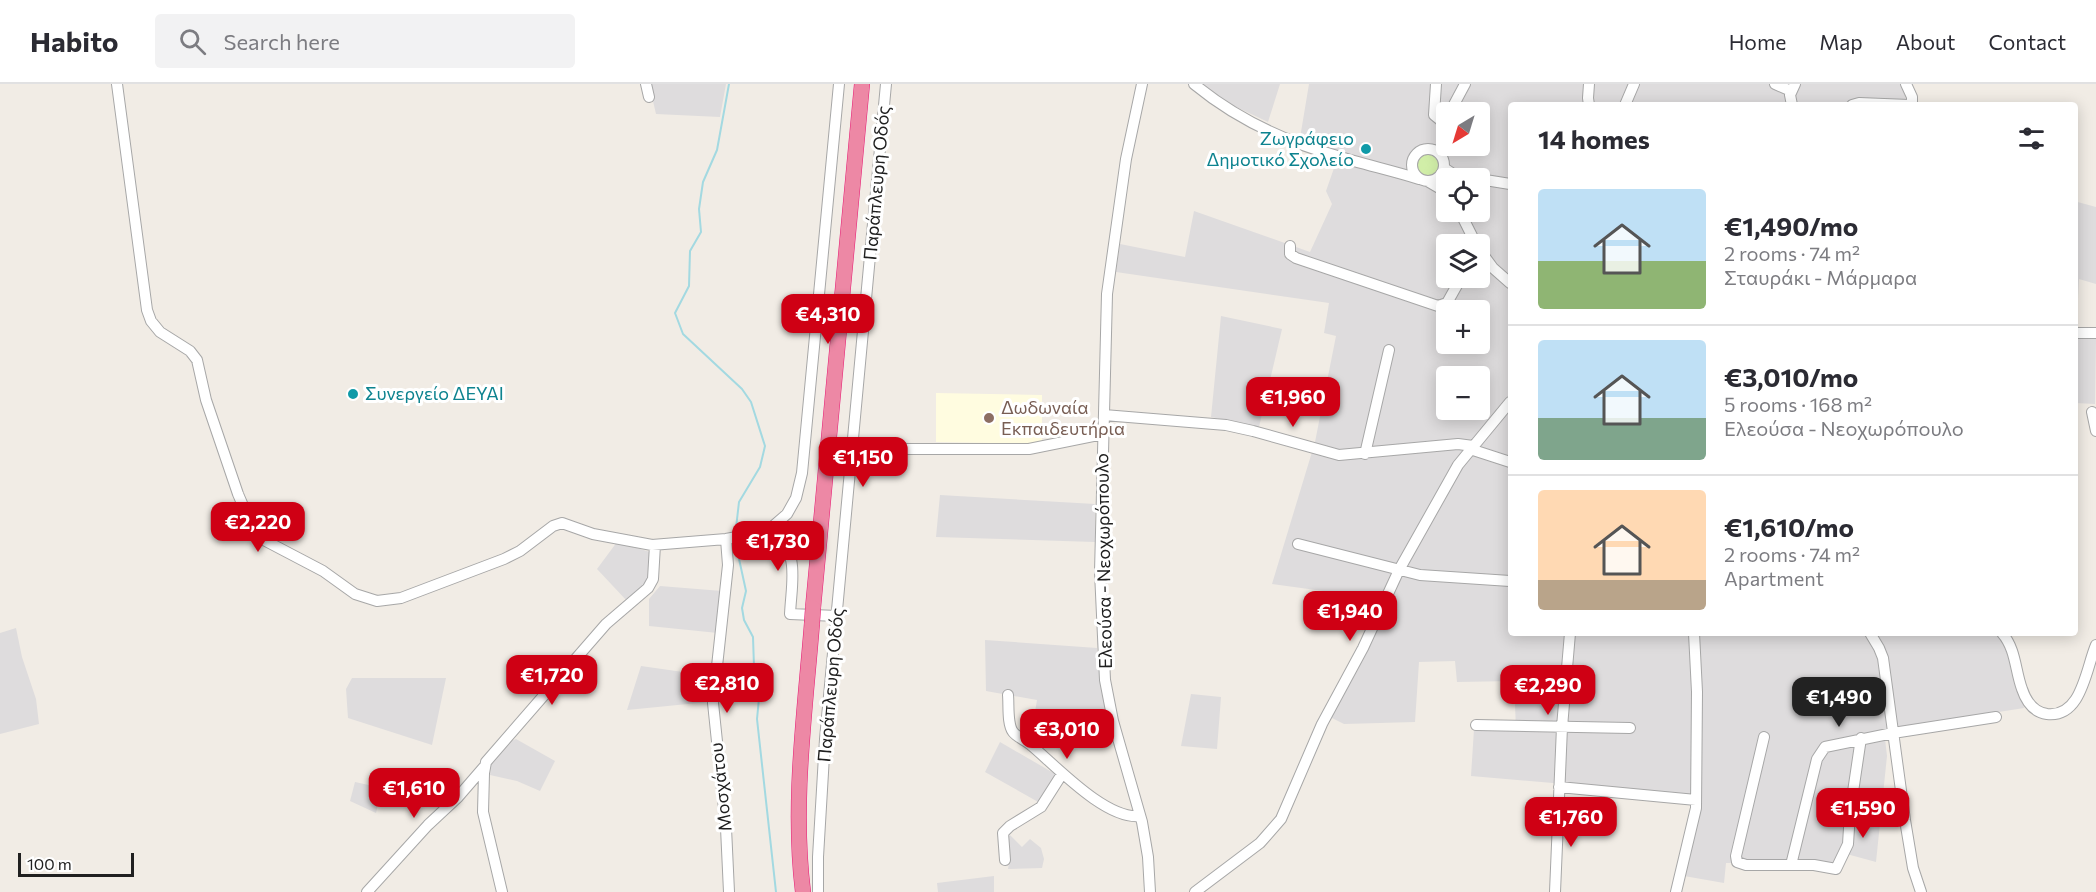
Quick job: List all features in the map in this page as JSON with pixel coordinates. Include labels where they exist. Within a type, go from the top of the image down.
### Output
[{"type":"highway","points":[[803,892],[800,780],[862,84]]},
{"type":"street","points":[[117,84],[147,310],[151,321],[160,332],[190,351],[197,360],[206,400],[250,522],[260,536],[323,571],[361,598],[381,602],[401,598],[504,559],[520,551],[559,524],[567,524],[601,536],[655,545],[726,539],[753,534],[772,527],[783,518],[793,505],[802,473],[839,84]]},
{"type":"street","points":[[646,84],[649,97]]},
{"type":"street","name":"Παράπλευρη Οδός","points":[[818,892],[824,761],[886,84]]},
{"type":"street","name":"Ελεούσα - Νεοχωρόπουλο","points":[[1142,84],[1126,159],[1108,278],[1105,322],[1100,572],[1103,662],[1113,721],[1146,845],[1150,892]]},
{"type":"street","points":[[1194,84],[1224,106],[1275,133],[1335,156],[1389,169],[1436,187]]},
{"type":"street","points":[[1436,84],[1434,115],[1436,116]]},
{"type":"street","points":[[1455,102],[1465,84]]},
{"type":"street","points":[[1589,84],[1589,102]]},
{"type":"street","points":[[1626,102],[1634,84]]},
{"type":"street","points":[[1775,84],[1793,87],[1790,97],[1791,102]]},
{"type":"street","points":[[1906,84],[1912,96],[1912,102]]},
{"type":"street","points":[[1428,149],[1436,137]]},
{"type":"street","points":[[1389,169],[1402,167],[1418,152],[1428,149],[1438,153],[1444,168]]},
{"type":"street","points":[[1412,160],[1412,171],[1424,181]]},
{"type":"street","points":[[1424,181],[1436,179]]},
{"type":"street","points":[[1490,181],[1508,184]]},
{"type":"street","points":[[1290,246],[1290,254],[1296,258],[1438,306],[1449,300],[1456,288]]},
{"type":"street","points":[[1490,263],[1508,281]]},
{"type":"street","points":[[2078,333],[2096,333]]},
{"type":"street","points":[[1365,454],[1389,350]]},
{"type":"street","points":[[1198,891],[1260,843],[1281,819],[1322,724],[1363,648],[1398,570],[1451,477],[1471,448],[1508,404]]},
{"type":"street","points":[[2092,412],[2096,431]]},
{"type":"street","points":[[1104,415],[1226,425],[1340,455],[1458,444],[1508,461]]},
{"type":"street","points":[[851,460],[877,449],[1029,449],[1103,434]]},
{"type":"street","points":[[772,527],[786,543],[792,559],[790,614],[837,616]]},
{"type":"street","name":"Μοσχάτου","points":[[726,539],[728,565],[713,703],[725,817],[729,892]]},
{"type":"street","points":[[1298,544],[1430,576],[1508,581]]},
{"type":"street","points":[[367,892],[428,825],[458,797],[594,636],[613,616],[648,588],[653,579],[655,545]]},
{"type":"street","points":[[1555,892],[1562,727],[1570,636]]},
{"type":"street","points":[[1676,892],[1696,811],[1697,692],[1694,636]]},
{"type":"street","points":[[1872,636],[1883,658],[1913,867],[1921,892]]},
{"type":"street","points":[[2004,636],[2013,652],[2026,699],[2034,709],[2046,714],[2065,711],[2074,702],[2082,688],[2096,645]]},
{"type":"street","points":[[1008,695],[1012,731],[1034,747],[1078,788],[1119,813],[1129,817],[1140,816]]},
{"type":"street","points":[[1791,865],[1818,756],[1827,745],[1996,717]]},
{"type":"street","points":[[1476,725],[1630,728]]},
{"type":"street","points":[[1764,737],[1736,859],[1738,863],[1746,865],[1814,864],[1838,868],[1848,844],[1850,812],[1861,738]]},
{"type":"street","points":[[484,767],[483,812],[502,892]]},
{"type":"street","points":[[1005,860],[1003,833],[1010,826],[1041,807],[1062,774]]},
{"type":"street","points":[[1559,787],[1696,800]]},
{"type":"shaded area","points":[[649,84],[726,84],[720,117],[656,114]]},
{"type":"shaded area","points":[[1202,84],[1280,84],[1268,122],[1232,105]]},
{"type":"shaded area","points":[[1309,84],[1901,84],[1907,102],[1508,102],[1508,636],[2000,636],[2013,661],[2024,708],[1884,730],[1887,756],[1876,862],[1843,853],[1836,867],[1818,863],[1726,863],[1724,883],[1684,876],[1702,796],[1471,776],[1474,729],[1516,729],[1514,681],[1457,682],[1455,661],[1419,662],[1415,722],[1344,724],[1330,717],[1389,600],[1272,584],[1315,442],[1336,336],[1324,333],[1329,303],[1116,272],[1120,244],[1185,257],[1194,211],[1310,252],[1332,204],[1326,191],[1340,151],[1300,138]]},
{"type":"shaded area","points":[[2078,202],[2096,207],[2096,284],[2079,279],[2078,299]]},
{"type":"shaded area","points":[[1221,316],[1282,329],[1259,427],[1211,417]]},
{"type":"shaded area","points":[[2078,338],[2096,338],[2095,404],[2078,403]]},
{"type":"shaded area","name":"Δωδωναία Εκπαιδευτήρια","points":[[936,393],[1042,395],[1042,444],[936,442]]},
{"type":"shaded area","points":[[940,495],[1095,504],[1095,542],[936,537]]},
{"type":"shaded area","points":[[617,542],[650,552],[650,582],[627,601],[597,569]]},
{"type":"shaded area","points":[[660,586],[722,591],[718,633],[649,626],[649,599]]},
{"type":"shaded area","points":[[16,628],[22,657],[36,699],[39,724],[0,734],[0,633]]},
{"type":"shaded area","points":[[985,640],[1097,648],[1107,714],[1035,712],[1037,700],[986,691]]},
{"type":"shaded area","points":[[641,666],[711,676],[708,702],[627,710]]},
{"type":"shaded area","points":[[352,678],[446,678],[432,745],[348,718],[346,689]]},
{"type":"shaded area","points":[[1191,694],[1221,697],[1217,749],[1181,746]]},
{"type":"shaded area","points":[[516,739],[555,761],[540,791],[517,781],[490,775],[491,763],[509,742]]},
{"type":"shaded area","points":[[1000,742],[1057,775],[1040,803],[985,772]]},
{"type":"shaded area","points":[[355,782],[382,788],[376,813],[350,801]]},
{"type":"shaded area","points":[[1009,834],[1022,847],[1030,839],[1041,848],[1044,859],[1042,868],[1008,869],[1010,857],[1004,837]]},
{"type":"shaded area","points":[[994,876],[994,892],[938,892],[937,883]]},
{"type":"green space","points":[[1425,154],[1433,154],[1440,161],[1440,168],[1436,168],[1436,174],[1433,176],[1425,176],[1418,169],[1418,161]]},
{"type":"waterway","points":[[729,84],[717,150],[703,182],[699,209],[701,232],[690,251],[689,286],[675,313],[683,334],[742,389],[751,402],[765,446],[760,467],[739,502],[736,528]]},
{"type":"waterway","points":[[736,545],[746,591],[742,608],[744,620],[753,637],[754,667],[760,688],[757,719],[776,892]]},
{"type":"place","name":"Ζωγράφειο Δημοτικό Σχολείο","points":[[1366,149]]},
{"type":"place","name":"Συνεργείο ΔΕΥΑΙ","points":[[353,394]]},
{"type":"place","name":"Δωδωναία Εκπαιδευτήρια","points":[[989,418]]}]
